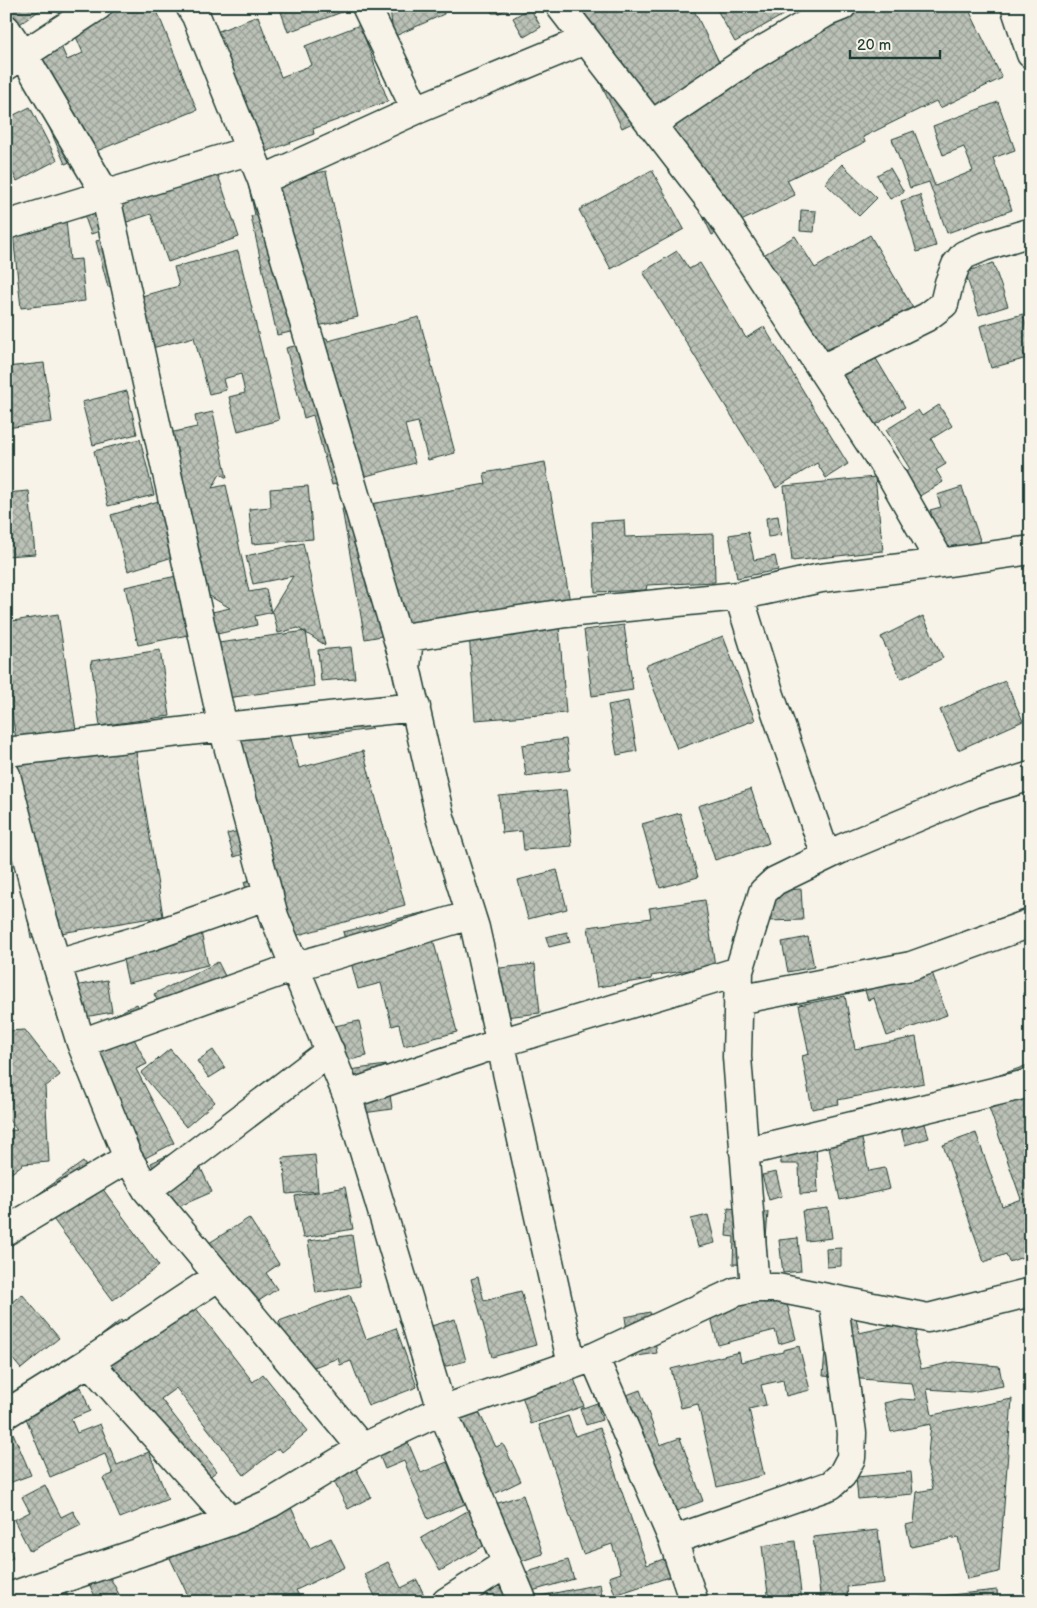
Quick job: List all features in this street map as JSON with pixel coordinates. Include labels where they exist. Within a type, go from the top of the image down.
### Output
[{"type":"street","points":[[15,60],[98,6]]},
{"type":"street","points":[[190,6],[196,16],[262,180],[406,668],[440,817],[471,915],[500,1043],[583,1361],[673,1540],[694,1602]]},
{"type":"street","points":[[366,6],[416,110]]},
{"type":"street","points":[[560,6],[719,212],[892,477],[942,563]]},
{"type":"street","points":[[651,125],[765,49],[827,12],[842,6]]},
{"type":"street","points":[[1015,6],[1031,54]]},
{"type":"street","points":[[6,29],[15,60],[105,194],[223,726],[274,916],[347,1095],[442,1410],[523,1602]]},
{"type":"street","points":[[262,180],[416,110],[585,40]]},
{"type":"street","points":[[6,225],[250,150]]},
{"type":"street","points":[[822,369],[927,317],[944,304],[956,265],[964,255],[982,247],[1031,232]]},
{"type":"street","points":[[406,668],[409,637],[566,614],[739,596],[821,578],[1031,550]]},
{"type":"street","points":[[739,596],[770,694],[826,856]]},
{"type":"street","points":[[6,752],[223,726],[416,707]]},
{"type":"street","points":[[6,775],[42,916],[81,1043],[128,1158],[148,1190],[362,1448]]},
{"type":"street","points":[[755,1288],[737,1057],[738,1000],[739,971],[763,892],[775,881],[826,856],[973,794],[1031,776]]},
{"type":"street","points":[[58,964],[149,937],[268,895]]},
{"type":"street","points":[[81,1043],[294,967],[471,915]]},
{"type":"street","points":[[738,1000],[911,966],[1031,923]]},
{"type":"street","points":[[347,1095],[500,1043],[739,971]]},
{"type":"street","points":[[148,1190],[330,1051]]},
{"type":"street","points":[[744,1152],[1031,1083]]},
{"type":"street","points":[[6,1231],[128,1158]]},
{"type":"street","points":[[6,1414],[219,1276]]},
{"type":"street","points":[[6,1598],[231,1521],[271,1503],[362,1448],[442,1410],[583,1361],[735,1292],[755,1288],[777,1288],[928,1318],[1031,1292]]},
{"type":"street","points":[[673,1540],[831,1485],[842,1474],[851,1458],[852,1433],[833,1299]]},
{"type":"street","points":[[89,1362],[231,1521]]},
{"type":"street","points":[[446,1602],[506,1563]]},
{"type":"building","points":[[6,6],[46,6],[11,30],[6,24]]},
{"type":"building","points":[[76,6],[155,6],[197,110],[65,164],[17,53],[57,37],[67,60],[83,53],[65,11]]},
{"type":"building","points":[[279,6],[339,6],[342,12],[288,32]]},
{"type":"building","points":[[390,6],[444,6],[444,14],[393,37]]},
{"type":"building","points":[[489,6],[513,6],[499,13],[492,13]]},
{"type":"building","points":[[563,6],[692,6],[721,66],[817,28],[862,6],[967,6],[1002,78],[940,108],[936,101],[863,137],[865,142],[787,180],[795,195],[712,235],[653,113],[622,128]]},
{"type":"building","points":[[715,6],[799,6],[735,42]]},
{"type":"building","points":[[530,8],[541,27],[524,37],[513,18]]},
{"type":"building","points":[[258,16],[281,77],[312,65],[305,46],[360,25],[388,101],[313,129],[314,134],[240,161],[193,41]]},
{"type":"building","points":[[998,102],[1015,150],[993,158],[1012,210],[947,233],[929,182],[910,188],[892,139],[914,131],[935,186],[973,171],[964,147],[943,155],[933,126]]},
{"type":"building","points":[[30,107],[57,160],[17,181],[6,161],[6,119]]},
{"type":"building","points":[[213,160],[239,237],[168,262],[151,214],[91,234],[81,206]]},
{"type":"building","points":[[842,164],[877,198],[859,216],[825,183]]},
{"type":"building","points":[[890,168],[904,192],[890,199],[877,175]]},
{"type":"building","points":[[652,170],[684,229],[611,269],[579,210]]},
{"type":"building","points":[[326,171],[358,317],[277,335],[251,216],[255,215],[249,188]]},
{"type":"building","points":[[920,195],[936,246],[917,252],[901,201]]},
{"type":"building","points":[[801,210],[816,211],[814,232],[800,231]]},
{"type":"building","points":[[66,220],[70,260],[81,259],[85,301],[21,308],[12,225]]},
{"type":"building","points":[[124,233],[137,279],[108,287],[96,241]]},
{"type":"building","points":[[870,235],[914,310],[824,363],[762,256],[795,236],[815,268]]},
{"type":"building","points":[[238,251],[279,420],[238,431],[229,397],[245,393],[241,374],[223,379],[226,390],[209,394],[194,337],[152,348],[138,297],[179,286],[174,267]]},
{"type":"building","points":[[677,251],[689,269],[700,263],[746,338],[764,327],[848,464],[826,478],[817,463],[776,488],[643,272]]},
{"type":"building","points":[[993,263],[1008,306],[979,315],[965,272]]},
{"type":"building","points":[[1023,314],[1031,343],[1031,357],[991,368],[980,326]]},
{"type":"building","points":[[419,317],[455,453],[428,460],[418,422],[405,425],[415,463],[332,485],[313,415],[304,418],[286,348],[327,338],[328,341]]},
{"type":"building","points":[[872,352],[905,407],[873,426],[840,371]]},
{"type":"building","points":[[44,363],[52,422],[6,428],[6,367]]},
{"type":"building","points":[[127,391],[137,434],[93,445],[82,402]]},
{"type":"building","points":[[939,405],[952,426],[931,439],[946,464],[936,470],[943,482],[918,497],[904,473],[910,469],[886,430],[918,410],[922,416]]},
{"type":"building","points":[[213,412],[227,478],[220,474],[212,488],[226,485],[249,592],[266,589],[271,612],[293,576],[253,584],[246,556],[303,543],[325,645],[298,628],[278,633],[273,612],[255,616],[257,625],[204,637],[199,615],[230,608],[201,591],[151,437],[197,427],[195,416]]},
{"type":"building","points":[[140,439],[154,495],[108,506],[94,451]]},
{"type":"building","points":[[545,462],[570,602],[365,639],[342,509],[486,484],[484,473]]},
{"type":"building","points":[[875,477],[883,551],[792,561],[784,486]]},
{"type":"building","points":[[308,486],[313,539],[252,544],[249,509],[271,507],[270,489]]},
{"type":"building","points":[[962,487],[982,546],[946,558],[930,510],[941,507],[937,495]]},
{"type":"building","points":[[29,491],[35,554],[6,556],[6,493]]},
{"type":"building","points":[[162,500],[179,555],[128,571],[111,515]]},
{"type":"building","points":[[778,516],[781,535],[768,537],[766,518]]},
{"type":"building","points":[[624,520],[625,537],[714,534],[715,582],[647,585],[646,590],[595,592],[592,522]]},
{"type":"building","points":[[748,532],[754,560],[775,556],[778,570],[737,578],[729,535]]},
{"type":"building","points":[[186,574],[198,633],[138,645],[125,587]]},
{"type":"building","points":[[58,614],[76,730],[16,740],[6,675],[6,622]]},
{"type":"building","points":[[923,616],[943,658],[901,679],[881,637]]},
{"type":"building","points":[[559,625],[566,713],[475,720],[469,632]]},
{"type":"building","points":[[624,625],[633,690],[592,696],[584,630]]},
{"type":"building","points":[[306,631],[314,686],[212,700],[204,645]]},
{"type":"building","points":[[723,636],[755,720],[677,749],[645,666]]},
{"type":"building","points":[[351,647],[355,678],[321,681],[318,650]]},
{"type":"building","points":[[160,650],[170,716],[100,726],[91,661]]},
{"type":"building","points":[[1005,681],[1023,721],[958,750],[940,710]]},
{"type":"building","points":[[368,699],[372,729],[311,737],[307,707]]},
{"type":"building","points":[[628,701],[637,751],[617,755],[608,705]]},
{"type":"building","points":[[284,713],[299,768],[363,751],[405,905],[277,941],[273,924],[261,928],[253,899],[249,900],[244,882],[256,878],[250,852],[234,857],[227,834],[251,828],[213,733]]},
{"type":"building","points":[[133,734],[163,916],[31,938],[20,872],[26,836],[6,839],[6,755]]},
{"type":"building","points":[[566,739],[570,770],[526,776],[522,745]]},
{"type":"building","points":[[751,789],[769,843],[715,860],[698,806]]},
{"type":"building","points":[[566,790],[572,846],[524,850],[522,831],[502,833],[499,796]]},
{"type":"building","points":[[680,813],[698,877],[660,888],[642,824]]},
{"type":"building","points":[[557,870],[567,909],[528,919],[518,880]]},
{"type":"building","points":[[801,889],[803,920],[766,921],[764,891]]},
{"type":"building","points":[[705,900],[715,966],[651,976],[652,979],[597,987],[588,927],[651,918],[649,908]]},
{"type":"building","points":[[426,912],[457,1032],[404,1046],[399,1024],[392,1026],[381,983],[358,989],[343,932]]},
{"type":"building","points":[[222,918],[224,927],[201,932],[208,965],[128,983],[119,941]]},
{"type":"building","points":[[567,932],[570,942],[549,947],[546,937]]},
{"type":"building","points":[[808,937],[814,967],[788,972],[782,942]]},
{"type":"building","points":[[927,958],[947,1015],[887,1036],[874,998],[868,1000],[859,972]]},
{"type":"building","points":[[218,962],[234,994],[171,1027],[154,994]]},
{"type":"building","points":[[535,964],[540,1013],[479,1020],[474,971]]},
{"type":"building","points":[[107,980],[112,1012],[63,1021],[58,989]]},
{"type":"building","points":[[1031,991],[1031,1017],[1023,993]]},
{"type":"building","points":[[845,996],[855,1049],[916,1037],[924,1083],[838,1100],[839,1104],[812,1109],[802,1056],[809,1054],[799,1005]]},
{"type":"building","points":[[137,1004],[148,1025],[131,1033],[147,1064],[136,1069],[174,1143],[126,1168],[73,1061],[86,1055],[76,1034]]},
{"type":"building","points":[[359,1021],[367,1056],[328,1065],[320,1029]]},
{"type":"building","points":[[25,1030],[60,1075],[45,1087],[49,1162],[23,1164],[9,1175],[11,1207],[6,1207],[6,1131],[17,1130],[6,1117],[6,1031]]},
{"type":"building","points":[[170,1049],[215,1102],[186,1127],[141,1073]]},
{"type":"building","points":[[213,1050],[225,1068],[209,1078],[197,1061]]},
{"type":"building","points":[[1031,1064],[1031,1254],[1009,1262],[1006,1254],[984,1262],[943,1145],[976,1133],[1002,1206],[1021,1199],[980,1082]]},
{"type":"building","points":[[386,1065],[392,1109],[342,1116],[335,1072]]},
{"type":"building","points":[[919,1103],[929,1138],[905,1145],[896,1109]]},
{"type":"building","points":[[861,1135],[869,1171],[885,1168],[890,1189],[840,1200],[828,1143]]},
{"type":"building","points":[[816,1143],[818,1193],[800,1194],[799,1164],[781,1164],[780,1144]]},
{"type":"building","points":[[190,1145],[212,1192],[173,1209],[151,1163]]},
{"type":"building","points":[[315,1155],[318,1191],[287,1194],[283,1158]]},
{"type":"building","points":[[83,1162],[159,1266],[113,1300],[36,1196]]},
{"type":"building","points":[[776,1172],[782,1196],[769,1200],[762,1175]]},
{"type":"building","points":[[345,1187],[353,1229],[303,1238],[295,1196]]},
{"type":"building","points":[[728,1208],[768,1212],[764,1266],[733,1264],[734,1237],[726,1236]]},
{"type":"building","points":[[828,1208],[832,1238],[806,1241],[802,1211]]},
{"type":"building","points":[[708,1215],[715,1243],[698,1247],[691,1219]]},
{"type":"building","points":[[249,1218],[279,1264],[266,1273],[277,1289],[242,1312],[201,1248]]},
{"type":"building","points":[[352,1235],[360,1286],[316,1293],[308,1241]]},
{"type":"building","points":[[798,1238],[801,1271],[783,1273],[779,1240]]},
{"type":"building","points":[[841,1248],[841,1266],[827,1267],[826,1249]]},
{"type":"building","points":[[478,1277],[484,1301],[521,1291],[536,1345],[492,1357],[471,1279]]},
{"type":"building","points":[[782,1284],[796,1339],[779,1344],[775,1330],[718,1345],[708,1306]]},
{"type":"building","points":[[181,1289],[253,1382],[263,1374],[308,1431],[282,1452],[279,1448],[244,1475],[176,1388],[161,1399],[217,1471],[191,1491],[82,1351],[121,1320],[129,1330]]},
{"type":"building","points":[[22,1294],[59,1338],[21,1369],[6,1351],[6,1307]]},
{"type":"building","points":[[350,1295],[366,1339],[396,1328],[417,1387],[368,1406],[351,1361],[340,1365],[338,1358],[298,1373],[279,1321]]},
{"type":"building","points":[[650,1312],[657,1353],[631,1357],[625,1317]]},
{"type":"building","points":[[828,1315],[856,1318],[859,1333],[901,1324],[917,1326],[915,1344],[921,1369],[954,1362],[999,1366],[1003,1386],[970,1392],[927,1389],[932,1415],[1012,1399],[999,1572],[967,1579],[958,1537],[911,1547],[906,1525],[914,1523],[917,1492],[933,1489],[927,1464],[931,1424],[891,1432],[884,1403],[901,1399],[916,1400],[912,1383],[823,1376]]},
{"type":"building","points":[[455,1319],[466,1361],[439,1368],[428,1327]]},
{"type":"building","points":[[799,1346],[810,1390],[786,1396],[783,1380],[761,1385],[766,1405],[749,1409],[764,1475],[717,1487],[698,1404],[681,1408],[671,1369],[739,1352],[741,1362],[783,1352],[783,1350]]},
{"type":"building","points":[[569,1365],[584,1406],[531,1424],[518,1383]]},
{"type":"building","points":[[81,1387],[90,1411],[71,1419],[77,1433],[100,1424],[117,1465],[149,1452],[168,1499],[120,1518],[103,1478],[113,1474],[105,1454],[50,1477],[19,1401],[63,1394]]},
{"type":"building","points":[[640,1390],[660,1445],[680,1438],[703,1501],[668,1514],[624,1396]]},
{"type":"building","points":[[474,1402],[496,1447],[503,1444],[521,1481],[488,1497],[449,1414]]},
{"type":"building","points":[[597,1403],[602,1420],[586,1425],[580,1409]]},
{"type":"building","points":[[568,1416],[575,1436],[600,1428],[647,1565],[666,1558],[672,1576],[615,1595],[609,1577],[621,1573],[612,1544],[583,1554],[539,1425]]},
{"type":"building","points":[[402,1428],[421,1473],[447,1462],[465,1504],[428,1519],[404,1461],[385,1469],[373,1440]]},
{"type":"building","points":[[13,1433],[31,1475],[6,1484],[6,1436]]},
{"type":"building","points":[[347,1451],[371,1497],[348,1509],[324,1462]]},
{"type":"building","points":[[911,1472],[913,1494],[858,1499],[856,1477]]},
{"type":"building","points":[[45,1485],[61,1517],[73,1511],[81,1525],[30,1551],[14,1520],[30,1512],[22,1497]]},
{"type":"building","points":[[6,1486],[11,1497],[6,1498]]},
{"type":"building","points":[[523,1495],[543,1554],[512,1564],[492,1505]]},
{"type":"building","points":[[288,1501],[310,1548],[331,1538],[345,1567],[296,1590],[302,1602],[191,1602],[170,1558]]},
{"type":"building","points":[[469,1510],[488,1543],[440,1571],[421,1538]]},
{"type":"building","points":[[878,1530],[884,1583],[847,1587],[848,1601],[821,1602],[813,1537]]},
{"type":"building","points":[[6,1541],[13,1558],[6,1561]]},
{"type":"building","points":[[795,1541],[802,1602],[769,1602],[762,1546]]},
{"type":"building","points":[[568,1560],[574,1579],[525,1593],[520,1574]]},
{"type":"building","points":[[388,1562],[401,1588],[417,1580],[425,1597],[416,1602],[378,1602],[364,1574]]},
{"type":"building","points":[[104,1566],[123,1602],[98,1602],[85,1576]]},
{"type":"building","points":[[498,1576],[506,1595],[490,1602],[447,1602]]},
{"type":"building","points":[[62,1583],[70,1602],[14,1602]]},
{"type":"building","points":[[600,1584],[603,1602],[525,1602],[525,1599]]},
{"type":"building","points":[[997,1590],[998,1602],[903,1602],[903,1600]]}]
